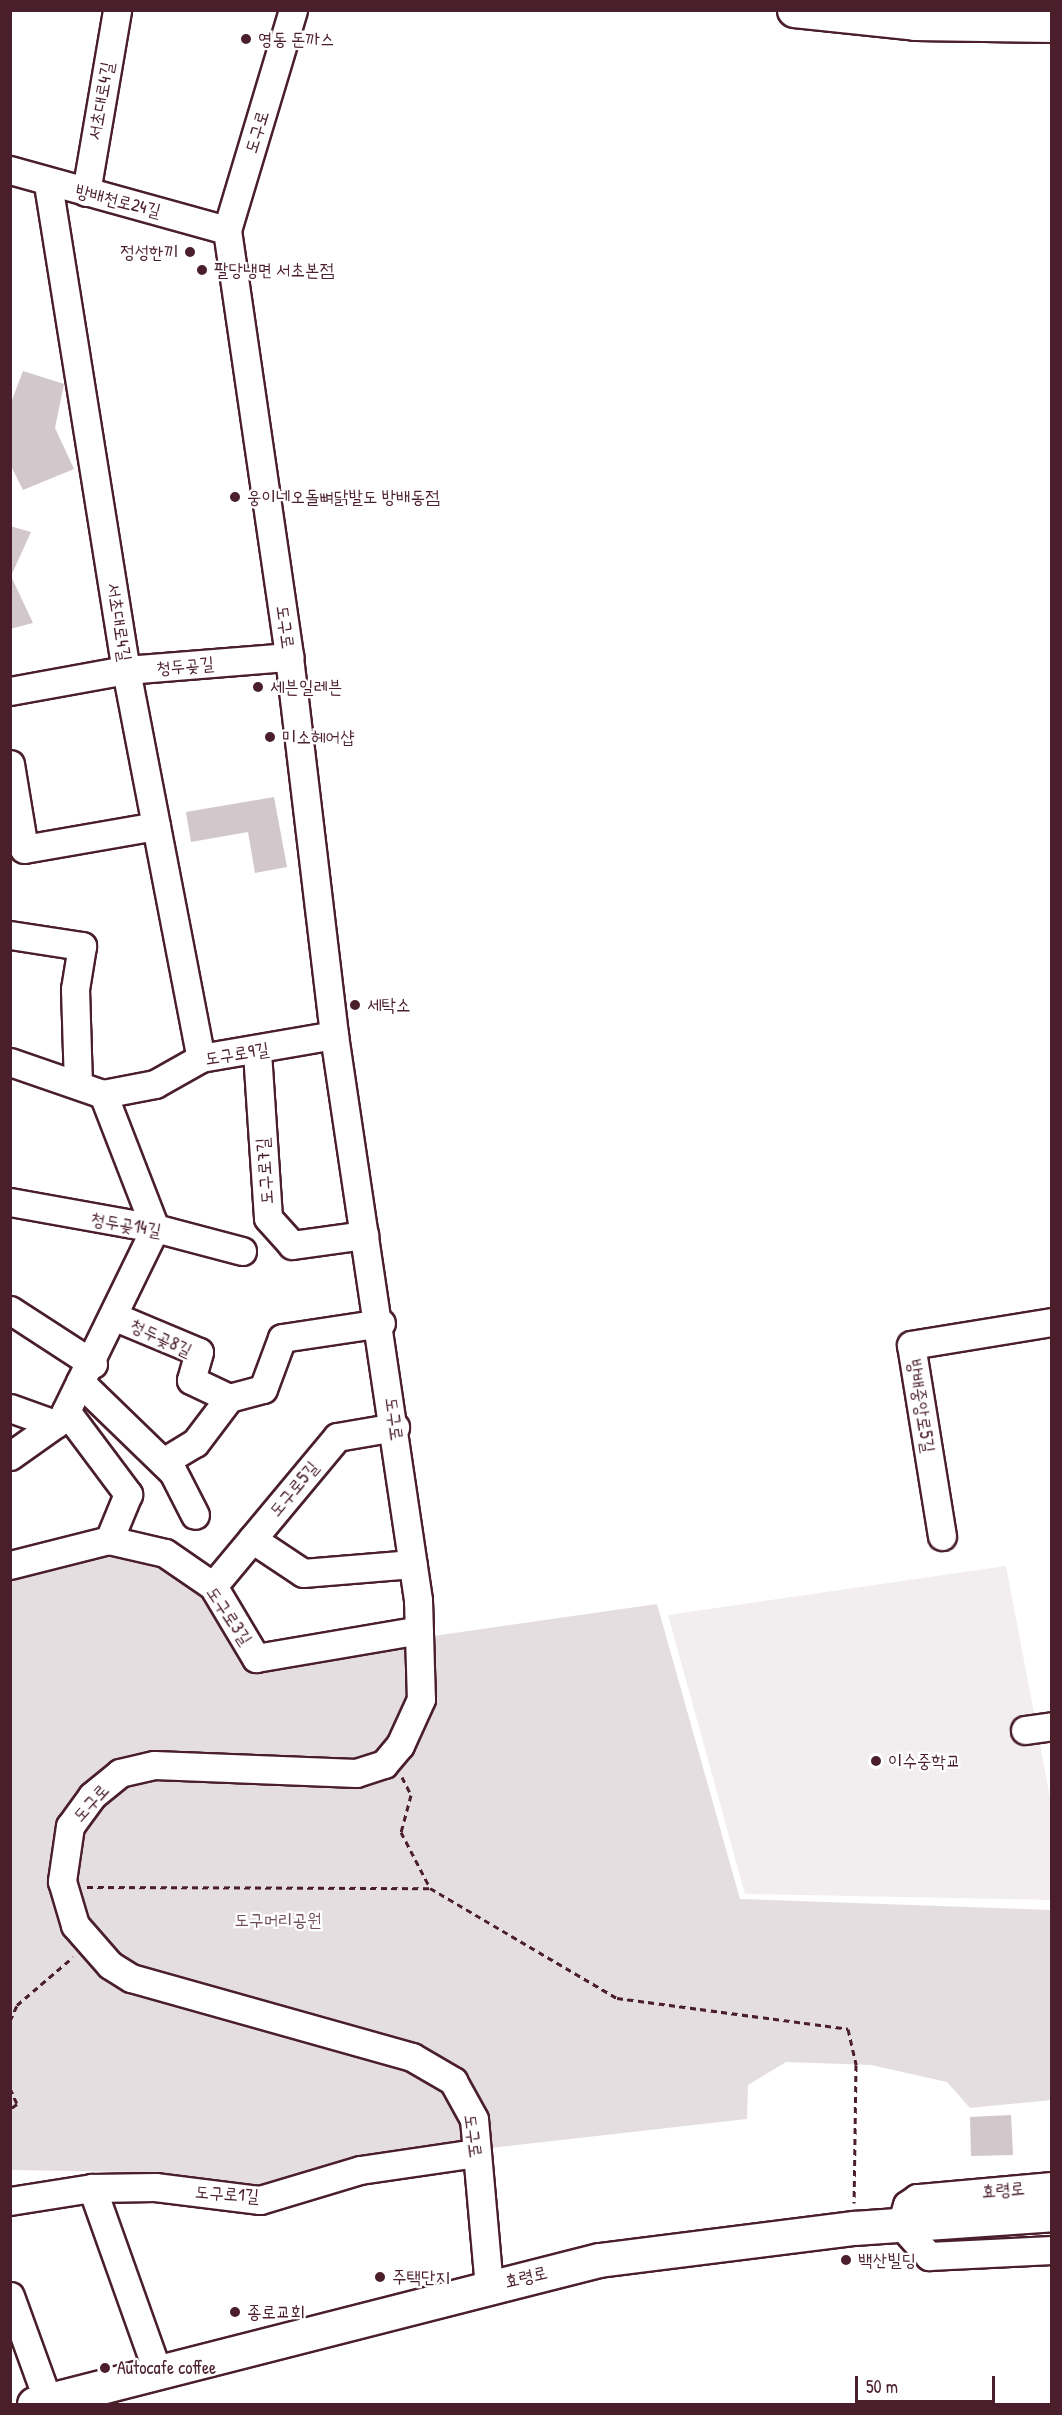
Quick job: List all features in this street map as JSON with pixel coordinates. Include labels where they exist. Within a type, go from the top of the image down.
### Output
[{"type":"main road","points":[[795,11],[963,18],[1052,25]]},
{"type":"main road","name":"효령로","points":[[41,2403],[489,2286],[599,2260],[854,2228],[1052,2214]]},
{"type":"street","name":"서초대로4길","points":[[86,192],[117,10]]},
{"type":"street","name":"도구로","points":[[294,10],[227,230],[289,657],[334,1035],[364,1235],[381,1323],[395,1427],[413,1564],[419,1630],[421,1699],[412,1725],[392,1755],[384,1764],[356,1773],[154,1766],[120,1773],[92,1796],[70,1826],[62,1860],[63,1889],[75,1925],[92,1946],[131,1978],[435,2067],[466,2098],[477,2153],[489,2286]]},
{"type":"street","name":"방배천로24길","points":[[10,170],[48,184],[227,230]]},
{"type":"street","name":"서초대로4길","points":[[48,184],[126,670],[201,1058]]},
{"type":"street","name":"청두곶길","points":[[10,691],[126,670],[289,657]]},
{"type":"street","points":[[10,764],[24,849],[156,826]]},
{"type":"street","points":[[10,935],[82,946],[75,989],[78,1083]]},
{"type":"street","name":"도구로9길","points":[[103,1094],[155,1084],[201,1058],[257,1052],[334,1035]]},
{"type":"street","name":"도구로7길","points":[[257,1052],[268,1218],[292,1245],[364,1235]]},
{"type":"street","points":[[10,1062],[78,1083],[103,1094],[155,1228]]},
{"type":"street","name":"청두곶14길","points":[[10,1202],[155,1228],[242,1251]]},
{"type":"street","name":"청두곶8길","points":[[10,1456],[61,1418],[87,1373],[155,1228]]},
{"type":"street","points":[[10,1310],[87,1373],[163,1462],[195,1515]]},
{"type":"street","name":"청두곶8길","points":[[112,1316],[199,1352],[191,1380],[229,1398]]},
{"type":"street","name":"방배중앙로5길","points":[[942,1536],[911,1346],[1052,1322]]},
{"type":"street","points":[[163,1462],[195,1443],[229,1398],[263,1389],[282,1338],[381,1323]]},
{"type":"street","points":[[10,1408],[61,1418],[128,1494],[109,1540]]},
{"type":"street","name":"도구로5길","points":[[213,1586],[337,1437],[395,1427]]},
{"type":"street","points":[[252,1539],[303,1573],[413,1564]]},
{"type":"street","name":"도구로3길","points":[[10,1565],[109,1540],[165,1553],[213,1586],[256,1658],[419,1630]]},
{"type":"street","points":[[1025,1730],[1052,1726]]},
{"type":"street","name":"도구로1길","points":[[10,2201],[92,2188],[155,2187],[260,2200],[360,2170],[477,2153]]},
{"type":"street","name":"효령로","points":[[902,2225],[907,2205],[916,2198],[1052,2186]]},
{"type":"street","points":[[92,2188],[158,2373]]},
{"type":"street","points":[[902,2225],[929,2256],[1052,2250]]},
{"type":"street","points":[[10,2296],[41,2403]]},
{"type":"path","points":[[392,1755],[411,1795],[401,1832],[430,1888]]},
{"type":"path","points":[[63,1889],[112,1884],[430,1888],[617,1998],[848,2029],[856,2065],[854,2228]]},
{"type":"path","points":[[10,2021],[18,2005],[52,1970],[92,1946]]},
{"type":"path","points":[[10,2088],[16,2104],[10,2109]]},
{"type":"shaded area","name":"이수중학교","points":[[1006,1566],[1051,1802],[1051,1900],[745,1894],[668,1615]]},
{"type":"green space","name":"도구머리공원","points":[[116,1550],[202,1588],[252,1662],[657,1604],[740,1899],[1051,1910],[1051,2100],[970,2108],[947,2082],[871,2065],[786,2062],[748,2085],[747,2119],[376,2161],[273,2195],[138,2172],[11,2170],[11,1579]]},
{"type":"building","points":[[23,371],[64,384],[55,428],[74,469],[23,490],[10,464],[10,405]]},
{"type":"building","points":[[10,526],[31,532],[11,576],[33,623],[10,629]]},
{"type":"building","points":[[274,797],[287,867],[255,873],[248,832],[191,842],[186,812]]},
{"type":"building","points":[[1011,2115],[1013,2155],[971,2156],[970,2117]]},
{"type":"place","name":"영동 돈까스","points":[[246,39]]},
{"type":"place","name":"정성한끼","points":[[190,252]]},
{"type":"place","name":"팔당냉면 서초본점","points":[[202,270]]},
{"type":"place","name":"웅이네오돌뼈닭발도 방배동점","points":[[235,497]]},
{"type":"place","name":"세븐일레븐","points":[[258,687]]},
{"type":"place","name":"미소헤어샵","points":[[270,737]]},
{"type":"place","name":"세탁소","points":[[355,1005]]},
{"type":"place","name":"이수중학교","points":[[876,1761]]},
{"type":"place","name":"백산빌딩","points":[[846,2260]]},
{"type":"place","name":"주택단지","points":[[380,2277]]},
{"type":"place","name":"종로교회","points":[[235,2312]]},
{"type":"place","name":"Autocafe coffee","points":[[105,2368]]}]
